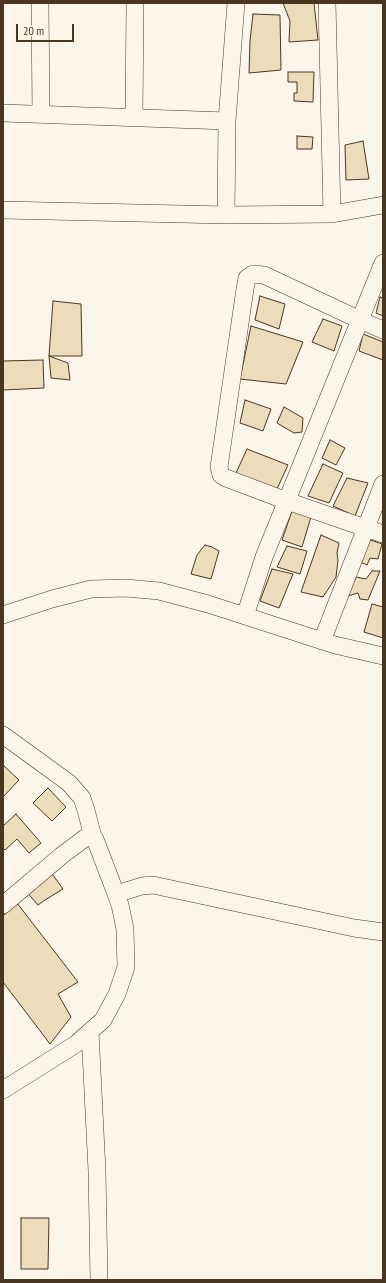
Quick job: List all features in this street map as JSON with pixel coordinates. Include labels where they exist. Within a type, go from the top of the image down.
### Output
[{"type":"street","points":[[40,3],[41,114]]},
{"type":"street","points":[[134,117],[135,3]]},
{"type":"street","points":[[226,215],[227,121],[236,3]]},
{"type":"street","points":[[327,3],[332,214]]},
{"type":"street","points":[[3,113],[227,121]]},
{"type":"street","points":[[3,210],[226,215],[332,214],[383,205]]},
{"type":"street","points":[[245,616],[264,557],[383,263]]},
{"type":"street","points":[[383,330],[264,275],[254,274],[247,278],[219,467],[221,475],[226,478],[287,502],[383,534]]},
{"type":"street","points":[[322,641],[383,484]]},
{"type":"street","points":[[3,615],[52,599],[91,589],[126,588],[158,591],[245,616],[322,641],[383,656]]},
{"type":"street","points":[[3,1090],[76,1044],[103,1020],[117,994],[126,967],[125,929],[120,905],[93,837],[82,798],[69,783],[5,740]]},
{"type":"street","points":[[3,905],[61,856],[85,838],[90,836],[93,837]]},
{"type":"street","points":[[116,894],[142,886],[153,885],[354,928],[383,932]]},
{"type":"street","points":[[90,1032],[97,1171],[99,1280]]},
{"type":"building","points":[[283,3],[314,3],[318,40],[289,42],[290,21]]},
{"type":"building","points":[[253,14],[280,15],[281,70],[249,73]]},
{"type":"building","points":[[288,72],[314,72],[313,102],[294,101],[294,93],[297,93],[297,82],[288,82]]},
{"type":"building","points":[[297,136],[313,137],[312,149],[297,149]]},
{"type":"building","points":[[363,141],[369,179],[346,180],[345,145]]},
{"type":"building","points":[[260,296],[285,304],[279,329],[255,320]]},
{"type":"building","points":[[380,297],[383,298],[383,316],[376,313]]},
{"type":"building","points":[[53,301],[81,304],[82,356],[49,356]]},
{"type":"building","points":[[323,319],[342,326],[334,351],[312,342]]},
{"type":"building","points":[[251,326],[303,342],[286,384],[240,379]]},
{"type":"building","points":[[363,334],[383,342],[383,360],[359,351]]},
{"type":"building","points":[[49,356],[68,363],[70,380],[51,378]]},
{"type":"building","points":[[43,360],[44,388],[3,390],[3,361]]},
{"type":"building","points":[[245,400],[271,409],[263,431],[240,423]]},
{"type":"building","points":[[284,407],[303,418],[302,432],[294,433],[277,423]]},
{"type":"building","points":[[330,440],[345,448],[336,465],[322,458]]},
{"type":"building","points":[[247,449],[288,465],[276,491],[235,475]]},
{"type":"building","points":[[323,464],[343,473],[329,503],[308,496]]},
{"type":"building","points":[[347,478],[368,483],[355,516],[333,506]]},
{"type":"building","points":[[292,511],[311,517],[302,547],[282,540]]},
{"type":"building","points":[[321,535],[339,543],[336,577],[323,597],[301,592]]},
{"type":"building","points":[[368,539],[382,544],[378,559],[370,558],[367,565],[358,561]]},
{"type":"building","points":[[205,545],[219,551],[211,579],[191,574],[197,555]]},
{"type":"building","points":[[287,546],[307,551],[300,574],[277,567]]},
{"type":"building","points":[[272,569],[293,574],[279,608],[260,601]]},
{"type":"building","points":[[372,571],[380,571],[368,600],[360,599],[358,593],[348,596],[356,577],[366,579]]},
{"type":"building","points":[[372,604],[383,607],[383,638],[364,632]]},
{"type":"building","points":[[3,765],[19,780],[3,797]]},
{"type":"building","points":[[48,788],[66,807],[52,821],[33,803]]},
{"type":"building","points":[[16,814],[41,843],[29,853],[17,839],[5,850],[3,848],[3,826]]},
{"type":"building","points":[[48,868],[63,889],[38,905],[23,888]]},
{"type":"building","points":[[17,903],[78,982],[58,994],[71,1017],[50,1044],[3,982],[3,916]]},
{"type":"building","points":[[21,1218],[49,1218],[48,1269],[21,1269]]}]
